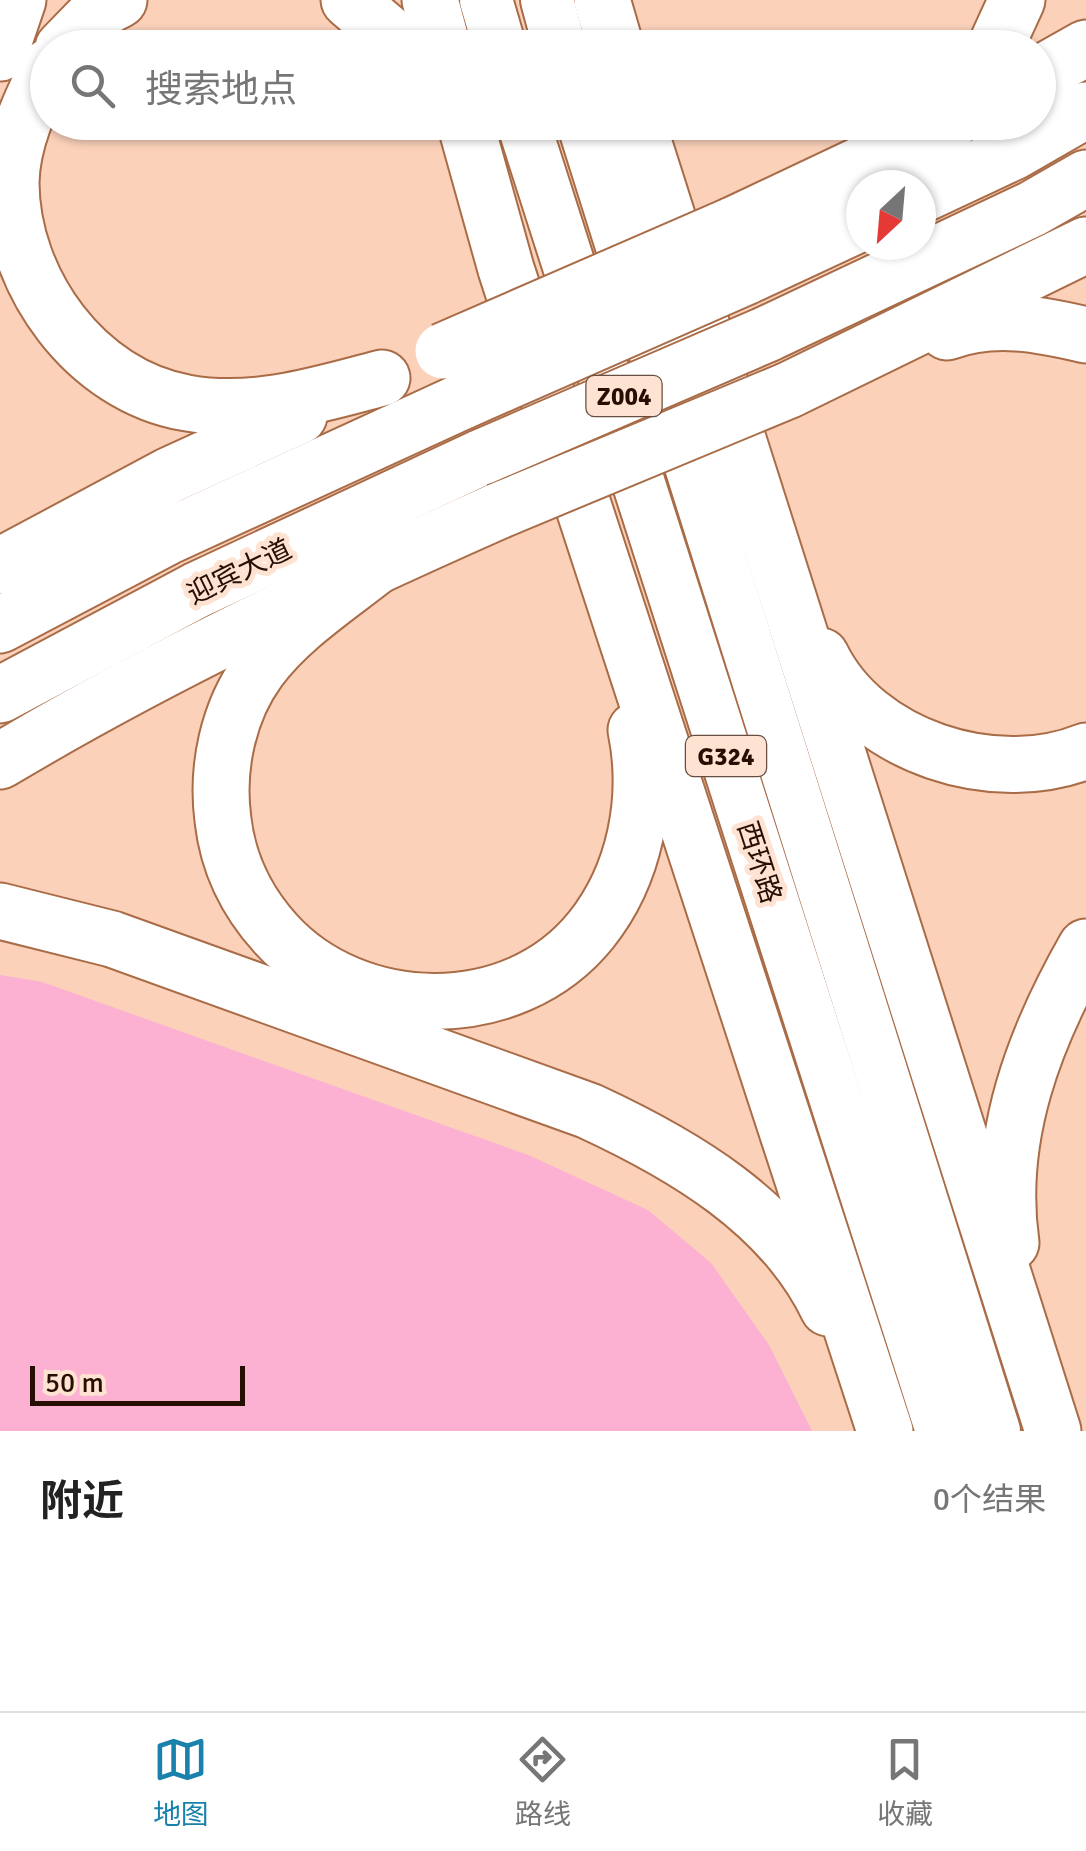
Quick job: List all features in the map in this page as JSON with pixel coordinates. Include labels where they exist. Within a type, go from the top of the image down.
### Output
[{"type":"highway","points":[[0,53],[18,0]]},
{"type":"highway","points":[[81,30],[100,10],[118,0]]},
{"type":"highway","points":[[349,0],[384,30]]},
{"type":"highway","points":[[430,0],[438,30]]},
{"type":"highway","points":[[1003,30],[1017,0]]},
{"type":"highway","points":[[1056,65],[1086,48]]},
{"type":"highway","points":[[30,103],[21,121],[11,181],[18,241],[42,298],[79,346],[130,382],[184,403],[242,408],[382,378]]},
{"type":"highway","points":[[1056,127],[1086,110]]},
{"type":"highway","points":[[453,140],[506,269]]},
{"type":"highway","points":[[470,140],[506,269],[882,1420]]},
{"type":"highway","points":[[643,140],[1052,1431]]},
{"type":"highway","points":[[877,170],[905,140]]},
{"type":"highway","points":[[889,170],[928,140]]},
{"type":"highway","points":[[936,187],[1034,140]]},
{"type":"highway","name":"迎宾大道","points":[[0,695],[197,590],[482,457],[767,334],[1032,210],[1086,178]]},
{"type":"highway","name":"Z004","points":[[0,626],[168,536],[464,401],[739,251],[846,201]]},
{"type":"highway","points":[[790,390],[1086,246]]},
{"type":"highway","points":[[0,566],[170,475],[443,350],[739,251]]},
{"type":"highway","points":[[0,761],[206,650],[378,564],[790,390],[964,326],[1030,322],[1086,335]]},
{"type":"highway","points":[[773,547],[827,669],[871,716],[927,749],[994,765],[1062,760],[1086,751]]},
{"type":"highway","points":[[378,564],[304,623],[259,669],[230,726],[218,788],[227,851],[240,880],[254,908],[296,956],[351,988],[414,1004],[480,998],[540,974],[590,932],[624,877],[640,810],[641,753],[608,580]]},
{"type":"highway","points":[[0,911],[112,939],[589,1111],[656,1142],[756,1214],[789,1251],[825,1300],[882,1420]]},
{"type":"highway","points":[[1026,1350],[1008,1228],[1010,1146],[1024,1076],[1086,947]]},
{"type":"main road","points":[[486,0],[495,30]]},
{"type":"main road","points":[[547,0],[555,30]]},
{"type":"main road","name":"西环路","points":[[529,140],[948,1398],[994,1431]]},
{"type":"main road","name":"西环路","points":[[588,140],[948,1398]]},
{"type":"shaded area","points":[[0,975],[42,982],[528,1155],[648,1210],[711,1263],[769,1345],[812,1431],[0,1431]]}]
